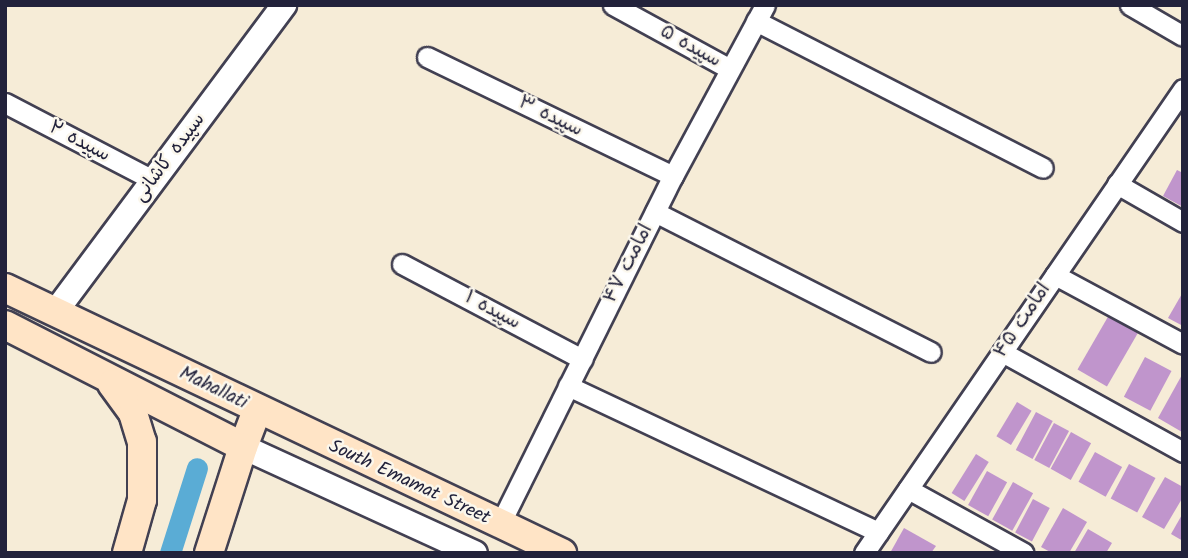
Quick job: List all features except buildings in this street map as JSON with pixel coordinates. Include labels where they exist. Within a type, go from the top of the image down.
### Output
[{"type":"main road","name":"Mahallati","points":[[5,288],[257,411],[243,447],[5,326]]},
{"type":"main road","points":[[106,377],[133,413],[142,442],[142,500],[127,553]]},
{"type":"main road","name":"South Emamat Street","points":[[257,411],[499,526],[562,553]]},
{"type":"main road","points":[[209,553],[243,447]]},
{"type":"street","name":"سپیده کاشانی","points":[[56,311],[284,5]]},
{"type":"street","name":"سپیده ۵","points":[[612,5],[730,69]]},
{"type":"street","points":[[1130,5],[1183,36]]},
{"type":"street","name":"امامت ۴۷","points":[[499,526],[673,176],[761,13]]},
{"type":"street","points":[[761,13],[1043,168]]},
{"type":"street","name":"سپیده ۳","points":[[427,57],[673,176]]},
{"type":"street","name":"امامت ۴۵","points":[[864,553],[1183,89]]},
{"type":"street","name":"سپیده ۲","points":[[5,103],[153,180]]},
{"type":"street","points":[[1117,184],[1183,222]]},
{"type":"street","points":[[655,212],[932,352]]},
{"type":"street","name":"سپیده ۱","points":[[402,264],[582,359]]},
{"type":"street","points":[[1055,275],[1183,344]]},
{"type":"street","points":[[5,339],[54,349]]},
{"type":"street","points":[[1002,352],[1177,448]]},
{"type":"street","points":[[568,386],[878,532]]},
{"type":"street","points":[[243,447],[475,553]]},
{"type":"street","points":[[908,489],[1024,553]]},
{"type":"waterway","points":[[170,553],[197,468]]}]
